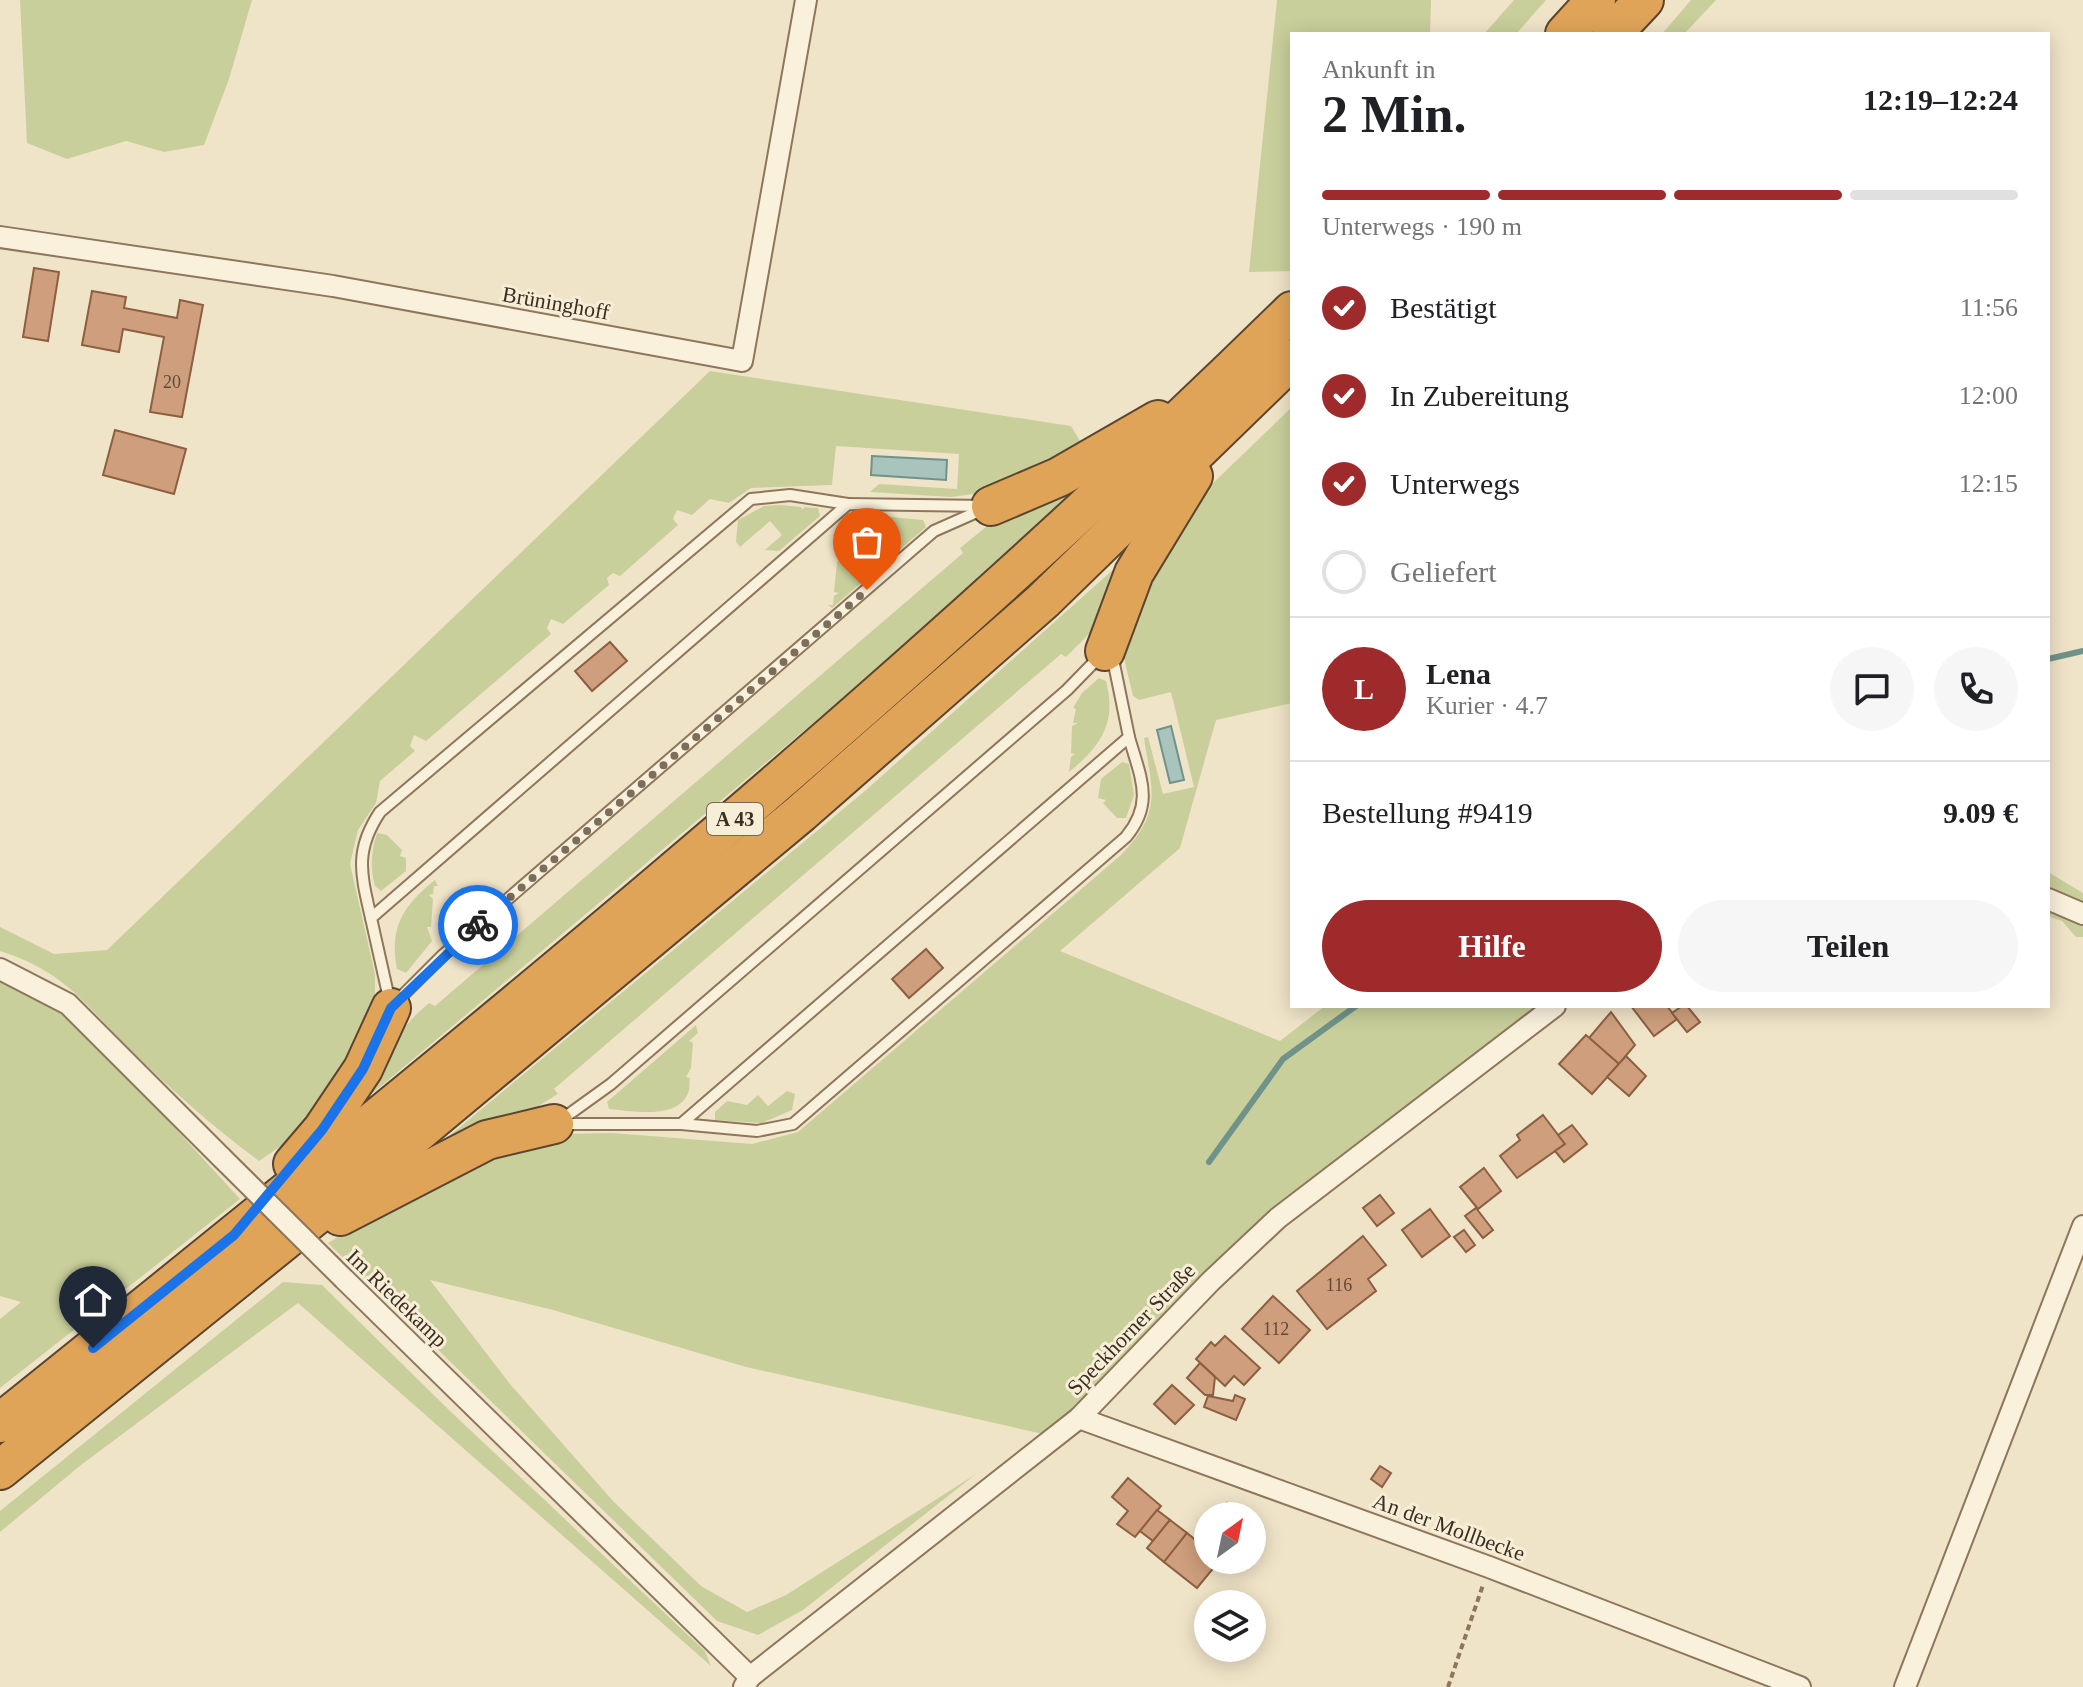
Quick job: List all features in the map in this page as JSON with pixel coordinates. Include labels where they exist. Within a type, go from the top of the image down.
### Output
[{"type":"highway","points":[[1567,32],[1596,0]]},
{"type":"highway","points":[[1614,32],[1644,0]]},
{"type":"highway","name":"A 43","points":[[0,1423],[234,1235],[830,738],[1127,472],[1290,313]]},
{"type":"highway","name":"A 43","points":[[0,1470],[398,1149],[801,813],[1043,601],[1290,361]]},
{"type":"highway","points":[[991,506],[1072,470],[1219,383]]},
{"type":"highway","points":[[1105,651],[1134,573],[1224,427]]},
{"type":"highway","points":[[234,1235],[322,1130],[363,1069],[391,1008]]},
{"type":"highway","points":[[266,1253],[487,1140],[554,1124]]},
{"type":"street","name":"Brüninghoff","points":[[0,237],[333,286],[742,361],[806,0]]},
{"type":"street","points":[[2050,900],[2083,914]]},
{"type":"street","name":"Im Riedekamp","points":[[0,969],[68,1004],[747,1682]]},
{"type":"street","name":"Speckhorner Straße","points":[[747,1682],[1079,1418],[1211,1281],[1278,1218],[1552,1008]]},
{"type":"street","points":[[1905,1687],[2083,1226]]},
{"type":"street","name":"An der Mollbecke","points":[[1079,1418],[1489,1567],[1800,1687]]},
{"type":"lane","points":[[391,1008],[359,867],[368,830],[380,812],[751,499],[790,495],[848,504],[991,506]]},
{"type":"lane","points":[[371,918],[848,504]]},
{"type":"lane","points":[[391,1008],[443,955],[934,531],[991,506]]},
{"type":"lane","points":[[1105,651],[1114,664],[1145,797],[1138,822],[813,1107],[793,1124],[757,1131],[681,1124],[554,1124],[611,1084],[1067,690],[1105,651]]},
{"type":"lane","points":[[681,1124],[1129,737]]},
{"type":"path","points":[[1448,1687],[1489,1567]]},
{"type":"green space","points":[[20,0],[252,0],[229,79],[204,145],[164,152],[126,141],[67,159],[27,143]]},
{"type":"green space","points":[[1277,0],[1431,0],[1430,32],[1290,32],[1290,271],[1249,272]]},
{"type":"green space","points":[[1514,0],[1546,0],[1518,32],[1486,32]]},
{"type":"green space","points":[[1691,0],[1716,0],[1686,32],[1664,32]]},
{"type":"green space","points":[[710,371],[1071,426],[1083,446],[980,493],[951,497],[870,492],[879,484],[957,489],[959,454],[836,446],[832,485],[751,488],[729,503],[710,499],[692,515],[677,510],[673,519],[678,525],[620,576],[613,573],[607,578],[609,585],[563,624],[551,619],[547,628],[551,634],[426,741],[414,735],[410,746],[415,751],[380,781],[376,803],[358,830],[350,864],[375,974],[375,998],[368,1024],[304,1130],[259,1161],[176,1093],[58,979],[23,959],[0,951],[0,927],[54,954],[107,950]]},
{"type":"green space","points":[[1290,409],[1290,703],[1216,720],[1180,848],[1060,951],[1280,1041],[1322,1008],[1536,1008],[1043,1434],[746,1367],[553,1310],[430,1280],[510,1384],[613,1501],[701,1586],[747,1612],[786,1595],[976,1474],[803,1610],[758,1635],[717,1621],[328,1243],[467,1160],[564,1134],[612,1133],[752,1144],[798,1132],[1121,855],[1134,840],[1149,813],[1151,787],[1144,738],[1148,737],[1163,794],[1194,787],[1171,692],[1139,700],[1133,696],[1123,654],[1125,628],[1181,514]]},
{"type":"green space","points":[[1096,474],[906,645],[361,1103],[389,1048],[417,1014],[429,1003],[435,1006],[963,553],[960,548],[1007,510]]},
{"type":"green space","points":[[764,506],[801,507],[803,510],[804,507],[818,508],[820,516],[779,551],[765,550],[782,535],[770,521],[740,547],[736,542],[738,520]]},
{"type":"green space","points":[[880,516],[923,520],[926,527],[832,608],[828,605],[833,605],[834,596],[839,593],[834,592],[837,562],[841,560],[837,558],[840,544],[836,542],[854,523]]},
{"type":"green space","points":[[1125,559],[1095,628],[1066,657],[1061,654],[554,1089],[558,1094],[532,1110],[446,1145],[443,1141],[865,791]]},
{"type":"green space","points":[[1099,678],[1106,681],[1108,721],[1098,743],[1069,772],[1071,757],[1075,754],[1071,753],[1072,726],[1078,723],[1073,723],[1076,709],[1073,708],[1082,693]]},
{"type":"green space","points":[[1122,762],[1129,764],[1134,795],[1126,818],[1117,818],[1103,803],[1106,800],[1098,798],[1101,779]]},
{"type":"green space","points":[[377,833],[387,835],[402,850],[400,856],[406,858],[406,871],[381,891],[375,886],[372,866]]},
{"type":"green space","points":[[2050,873],[2083,893],[2083,937],[2076,937],[2062,921],[2050,917]]},
{"type":"green space","points":[[435,880],[438,886],[434,886],[433,894],[429,895],[433,899],[431,927],[427,927],[432,941],[406,973],[397,969],[397,929],[414,899]]},
{"type":"green space","points":[[0,975],[65,1008],[240,1199],[0,1388],[0,1319],[21,1302],[0,1296]]},
{"type":"green space","points":[[696,1025],[698,1033],[689,1041],[693,1043],[691,1068],[686,1077],[690,1078],[689,1090],[684,1100],[666,1110],[654,1112],[609,1109],[607,1102]]},
{"type":"green space","points":[[787,1091],[795,1094],[792,1110],[762,1123],[715,1120],[715,1112],[727,1101],[747,1105],[758,1095],[768,1106]]},
{"type":"green space","points":[[283,1282],[322,1285],[450,1411],[705,1651],[711,1666],[298,1303],[81,1465],[0,1532],[0,1511]]},
{"type":"water","points":[[872,456],[947,460],[946,480],[871,475]]},
{"type":"water","points":[[1171,726],[1184,780],[1170,783],[1157,730]]},
{"type":"building","points":[[34,268],[59,272],[48,341],[23,337]]},
{"type":"building","points":[[92,291],[126,297],[124,308],[177,318],[180,300],[203,305],[182,417],[150,412],[164,337],[123,329],[119,352],[82,345]]},
{"type":"building","points":[[115,430],[186,449],[174,494],[103,475]]},
{"type":"building","points":[[610,642],[627,661],[592,691],[575,671]]},
{"type":"building","points":[[926,949],[943,968],[909,998],[892,979]]},
{"type":"building","points":[[1633,1008],[1669,1008],[1677,1019],[1654,1036]]},
{"type":"building","points":[[1679,1008],[1689,1008],[1700,1022],[1687,1032],[1672,1013]]},
{"type":"building","points":[[1611,1012],[1635,1045],[1619,1064],[1589,1038]]},
{"type":"building","points":[[1586,1035],[1619,1064],[1592,1094],[1559,1064]]},
{"type":"building","points":[[1626,1056],[1646,1076],[1629,1096],[1607,1077]]},
{"type":"building","points":[[1543,1115],[1565,1144],[1517,1178],[1500,1156],[1520,1140],[1517,1135]]},
{"type":"building","points":[[1572,1125],[1587,1144],[1564,1162],[1555,1151],[1565,1144],[1558,1135]]},
{"type":"building","points":[[1484,1168],[1501,1191],[1478,1209],[1460,1187]]},
{"type":"building","points":[[1380,1195],[1394,1213],[1377,1226],[1363,1208]]},
{"type":"building","points":[[1476,1208],[1493,1230],[1483,1238],[1465,1216]]},
{"type":"building","points":[[1430,1209],[1450,1236],[1422,1257],[1402,1230]]},
{"type":"building","points":[[1464,1230],[1475,1245],[1466,1252],[1454,1237]]},
{"type":"building","points":[[1363,1236],[1386,1265],[1368,1279],[1376,1291],[1327,1329],[1297,1291]]},
{"type":"building","points":[[1273,1296],[1310,1330],[1279,1363],[1242,1329]]},
{"type":"building","points":[[1225,1336],[1260,1368],[1244,1385],[1234,1376],[1225,1386],[1196,1359],[1211,1342],[1215,1346]]},
{"type":"building","points":[[1200,1363],[1215,1377],[1213,1395],[1205,1395],[1187,1378]]},
{"type":"building","points":[[1172,1385],[1194,1405],[1175,1424],[1154,1404]]},
{"type":"building","points":[[1235,1395],[1245,1399],[1236,1420],[1204,1407],[1208,1396],[1233,1401]]},
{"type":"building","points":[[1380,1466],[1391,1473],[1382,1487],[1371,1479]]},
{"type":"building","points":[[1128,1478],[1161,1506],[1135,1537],[1117,1524],[1128,1511],[1112,1497]]},
{"type":"building","points":[[1157,1510],[1170,1520],[1153,1541],[1140,1531]]},
{"type":"building","points":[[1170,1520],[1187,1533],[1164,1562],[1147,1548]]},
{"type":"building","points":[[1187,1533],[1194,1539],[1194,1574],[1208,1574],[1197,1588],[1164,1562]]},
{"type":"waterway","points":[[2050,659],[2083,651]]},
{"type":"waterway","points":[[1209,1162],[1283,1059],[1353,1008]]},
{"type":"way so far","points":[[478,925],[867,590]]},
{"type":"route","points":[[93,1348],[234,1235],[322,1130],[363,1069],[391,1008],[443,955],[478,925]]}]
